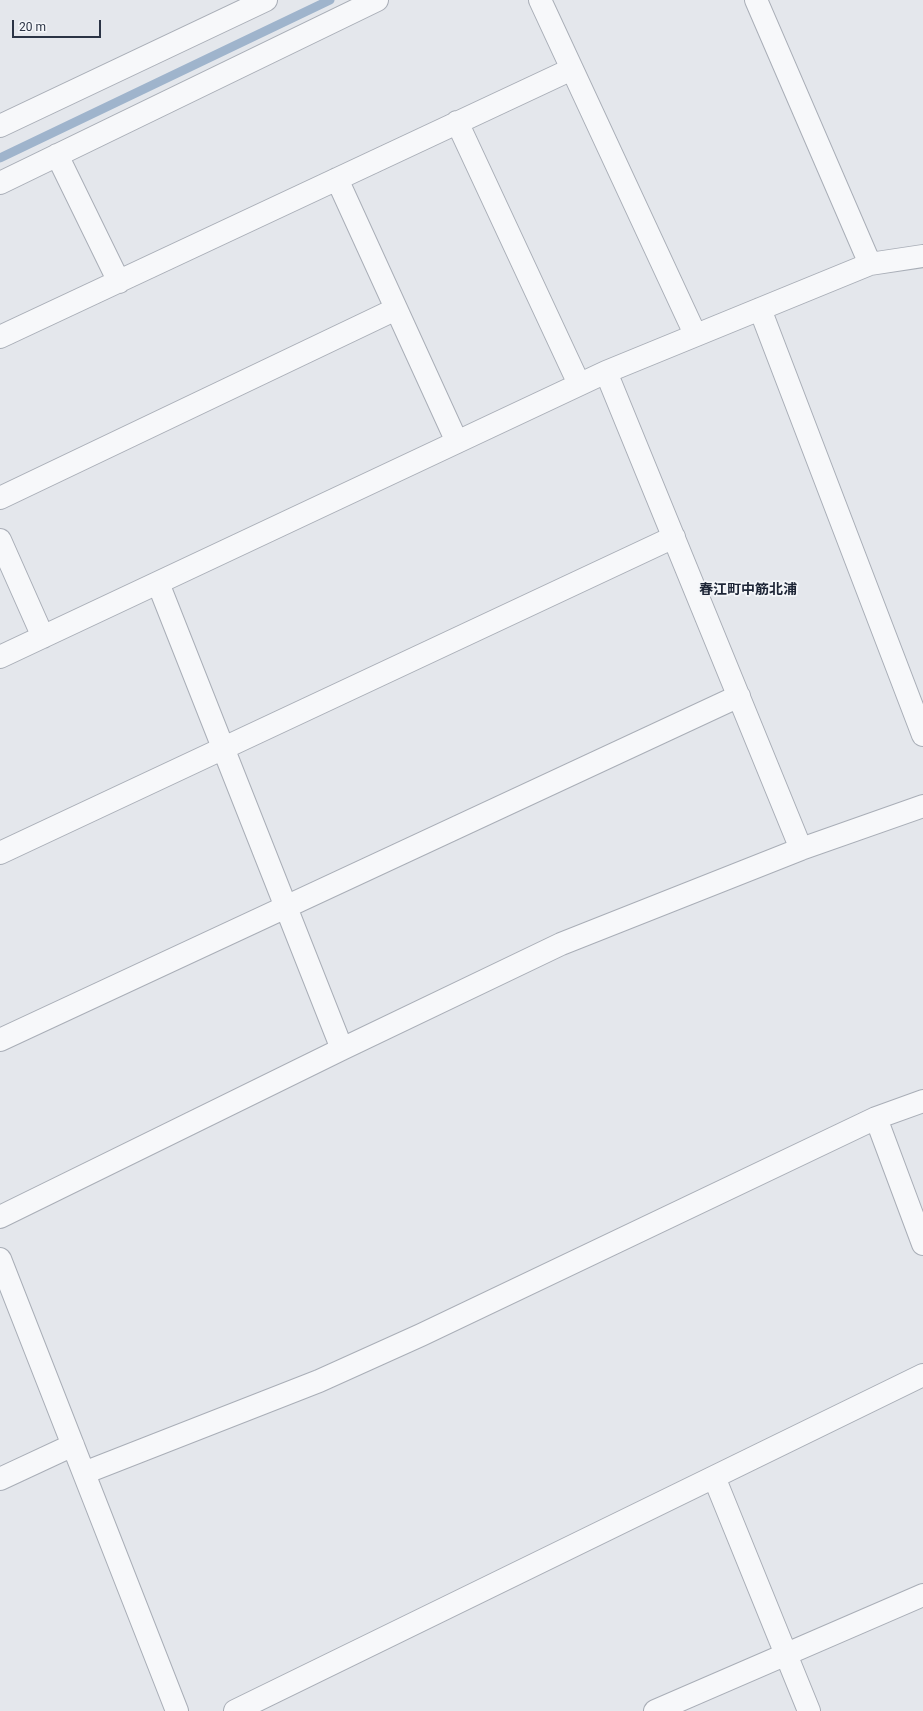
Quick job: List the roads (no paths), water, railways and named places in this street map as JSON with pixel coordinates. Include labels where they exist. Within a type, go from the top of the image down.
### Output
[{"type":"street","points":[[0,126],[266,0]]},
{"type":"street","points":[[0,183],[377,0]]},
{"type":"street","points":[[540,0],[695,334]]},
{"type":"street","points":[[756,0],[870,264]]},
{"type":"street","points":[[0,337],[572,69]]},
{"type":"street","points":[[458,122],[579,384]]},
{"type":"street","points":[[57,155],[119,282]]},
{"type":"street","points":[[338,179],[457,442]]},
{"type":"street","points":[[0,657],[606,372],[695,334],[870,264],[923,256]]},
{"type":"street","points":[[0,498],[396,309]]},
{"type":"street","points":[[760,309],[923,735]]},
{"type":"street","points":[[606,372],[801,849]]},
{"type":"street","points":[[0,853],[223,750],[674,537]]},
{"type":"street","points":[[0,540],[43,637]]},
{"type":"street","points":[[158,583],[342,1049]]},
{"type":"street","points":[[0,1040],[739,696]]},
{"type":"street","points":[[0,1217],[342,1049],[561,944],[801,849],[923,806]]},
{"type":"street","points":[[84,1473],[326,1378],[421,1335],[876,1118],[923,1101]]},
{"type":"street","points":[[876,1118],[923,1244]]},
{"type":"street","points":[[0,1259],[177,1711]]},
{"type":"street","points":[[235,1711],[923,1375]]},
{"type":"street","points":[[0,1479],[73,1444]]},
{"type":"street","points":[[714,1477],[809,1711]]},
{"type":"street","points":[[655,1711],[923,1595]]},
{"type":"waterway","points":[[0,158],[330,0]]},
{"type":"district","name":"春江町中筋北浦","points":[[748,590]]}]
